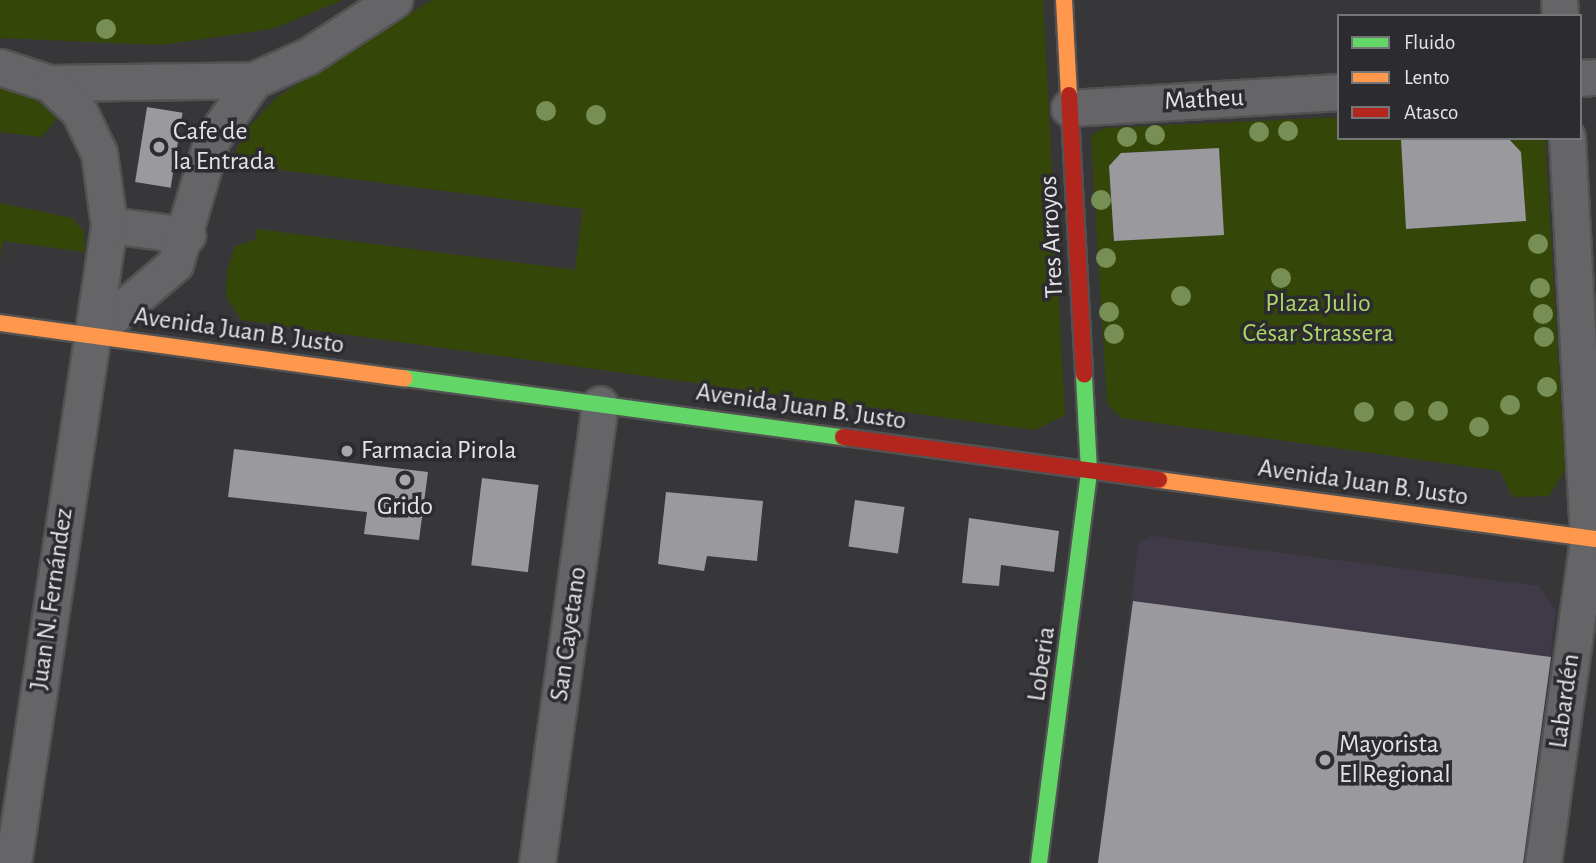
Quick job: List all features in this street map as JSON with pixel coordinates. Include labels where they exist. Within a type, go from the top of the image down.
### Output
[{"type":"main road","name":"Tres Arroyos","points":[[1063,0],[1088,471]]},
{"type":"main road","name":"Avenida Juan B. Justo","points":[[0,323],[1592,539]]},
{"type":"main road","name":"Loberia","points":[[1040,863],[1088,471]]},
{"type":"street","points":[[0,67],[49,83],[254,80],[308,56],[394,0]]},
{"type":"street","points":[[91,335],[175,264],[187,235],[212,139],[254,80]]},
{"type":"street","name":"Juan N. Fernández","points":[[13,863],[91,335],[110,225],[108,183],[94,141],[79,111],[49,83]]},
{"type":"street","name":"Matheu","points":[[1069,108],[1337,92]]},
{"type":"street","name":"Labardén","points":[[1543,863],[1592,539],[1567,140]]},
{"type":"street","points":[[110,225],[187,235]]},
{"type":"street","name":"San Cayetano","points":[[537,863],[600,404]]},
{"type":"shaded area","name":"Mayorista El Regional","points":[[1152,536],[1539,586],[1556,610],[1524,863],[1097,863],[1138,544]]},
{"type":"green space","points":[[0,0],[343,0],[272,29],[162,45],[0,38]]},
{"type":"green space","points":[[432,0],[1043,0],[1065,415],[1035,430],[241,320],[226,297],[227,271],[235,246],[255,240],[257,229],[575,270],[583,209],[230,163],[246,130],[277,97]]},
{"type":"green space","points":[[0,85],[31,96],[57,118],[42,137],[0,132]]},
{"type":"green space","name":"Plaza Julio César Strassera","points":[[1337,117],[1337,140],[1402,140],[1407,229],[1526,221],[1521,152],[1510,140],[1545,140],[1565,470],[1549,496],[1513,497],[1500,471],[1122,418],[1107,404],[1091,136],[1104,128]],"holes":[[[1219,148],[1223,235],[1114,240],[1109,166],[1122,153]]]},
{"type":"green space","points":[[0,203],[72,218],[84,231],[85,252],[3,241],[0,258]]},
{"type":"building","name":"Cafe de la Entrada","points":[[147,107],[183,113],[171,188],[135,182]]},
{"type":"building","points":[[1401,140],[1510,140],[1521,152],[1526,221],[1406,229]]},
{"type":"building","points":[[1219,148],[1224,235],[1114,241],[1109,166],[1121,153]]},
{"type":"building","points":[[234,449],[428,472],[419,540],[364,534],[367,512],[228,497]]},
{"type":"building","points":[[482,478],[539,485],[528,572],[471,565]]},
{"type":"building","points":[[666,492],[763,501],[757,561],[707,556],[704,571],[658,564]]},
{"type":"building","points":[[855,500],[905,507],[898,554],[848,547]]},
{"type":"building","points":[[969,518],[1059,531],[1054,572],[1001,565],[999,586],[962,583]]},
{"type":"building","name":"Mayorista El Regional","points":[[1133,601],[1551,657],[1523,863],[1098,863]]},
{"type":"traffic: fast","points":[[1039,863],[1089,471],[1084,375]]},
{"type":"traffic: fast","points":[[404,378],[843,437]]},
{"type":"traffic: slow","points":[[1064,0],[1069,95]]},
{"type":"traffic: slow","points":[[0,323],[404,378]]},
{"type":"traffic: slow","points":[[1159,480],[1596,539]]},
{"type":"traffic: jam","points":[[1069,95],[1084,375]]},
{"type":"traffic: jam","points":[[843,437],[1159,480]]},
{"type":"place","name":"Cafe de la Entrada","points":[[159,147]]},
{"type":"place","name":"Farmacia Pirola","points":[[347,451]]},
{"type":"place","name":"Grido","points":[[405,480]]},
{"type":"place","name":"Mayorista El Regional","points":[[1325,760]]}]
